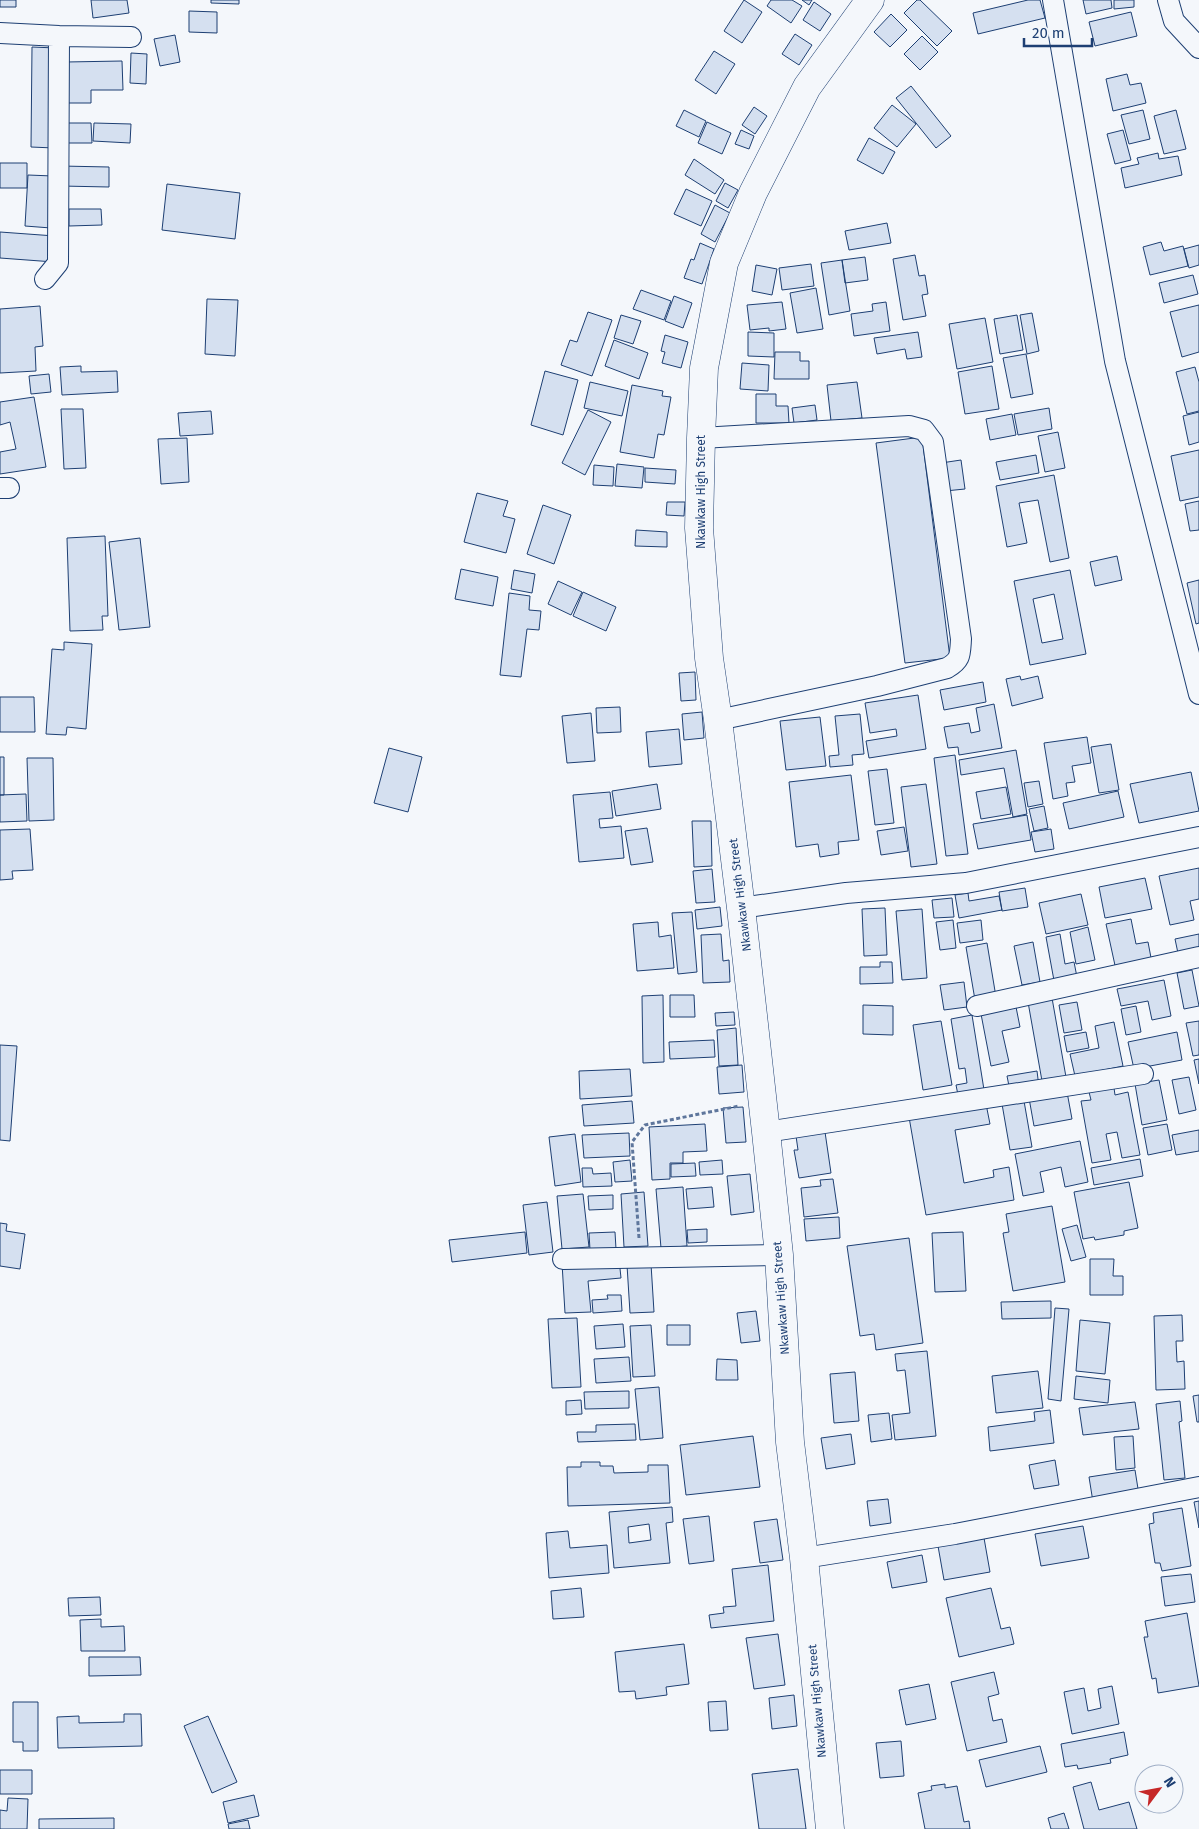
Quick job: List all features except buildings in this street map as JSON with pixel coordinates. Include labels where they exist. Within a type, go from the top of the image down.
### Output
[{"type":"main road","name":"Nkawkaw High Street","points":[[830,1829],[804,1558],[790,1442],[778,1255],[763,1101],[741,908],[709,658],[699,528],[704,368],[724,263],[753,194],[807,86],[870,0]]},
{"type":"street","points":[[1053,0],[1115,361],[1199,694]]},
{"type":"street","points":[[1168,0],[1174,21],[1199,48]]},
{"type":"street","points":[[0,33],[131,37]]},
{"type":"street","points":[[45,279],[58,263],[59,36]]},
{"type":"street","points":[[701,438],[910,426],[924,430],[933,442],[961,639],[960,655],[956,663],[946,668],[877,686],[718,720]]},
{"type":"street","points":[[741,908],[846,893],[966,883],[1199,837]]},
{"type":"street","points":[[977,1006],[1199,956]]},
{"type":"street","points":[[766,1132],[1143,1074]]},
{"type":"street","points":[[563,1259],[640,1256],[778,1255]]},
{"type":"street","points":[[804,1558],[955,1534],[1199,1487]]},
{"type":"path","points":[[640,1256],[632,1142],[645,1125],[763,1101]]}]
